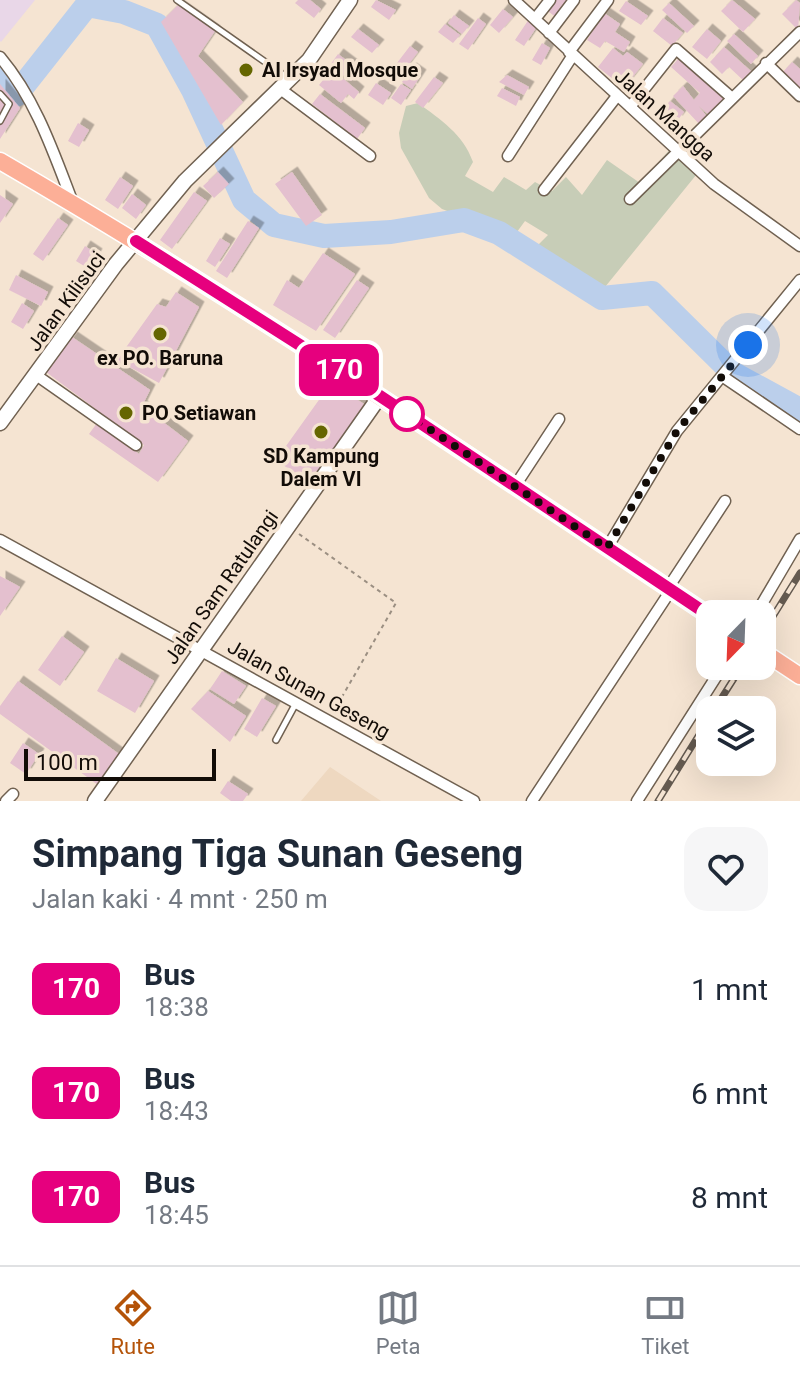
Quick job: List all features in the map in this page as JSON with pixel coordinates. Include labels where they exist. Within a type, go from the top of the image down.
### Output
[{"type":"main road","name":"Jalan Kilisuci","points":[[0,423],[136,241],[212,153],[317,51],[350,0]]},
{"type":"main road","points":[[0,161],[136,241],[380,396],[696,607]]},
{"type":"main road","name":"Jalan Sam Ratulangi","points":[[95,801],[380,396]]},
{"type":"main road","points":[[776,660],[800,676]]},
{"type":"street","name":"Jalan Mangga","points":[[514,0],[714,184],[800,246]]},
{"type":"street","points":[[535,19],[550,0]]},
{"type":"street","points":[[549,33],[574,0]]},
{"type":"street","points":[[508,156],[608,0]]},
{"type":"street","points":[[630,199],[676,150],[800,32]]},
{"type":"street","points":[[630,107],[676,49],[732,98]]},
{"type":"street","points":[[0,57],[23,86],[44,126],[73,203]]},
{"type":"street","points":[[766,63],[800,96]]},
{"type":"street","points":[[284,83],[370,156]]},
{"type":"street","points":[[544,190],[617,96]]},
{"type":"street","points":[[607,548],[677,431],[800,280]]},
{"type":"street","points":[[36,375],[136,445]]},
{"type":"street","points":[[720,378],[800,429]]},
{"type":"street","points":[[515,486],[559,419]]},
{"type":"street","points":[[532,801],[725,501]]},
{"type":"street","points":[[764,600],[800,539]]},
{"type":"street","name":"Jalan Sunan Geseng","points":[[0,540],[474,801]]},
{"type":"street","points":[[637,801],[714,680]]},
{"type":"lane","points":[[177,0],[284,83]]},
{"type":"lane","points":[[0,94],[9,104],[0,121]]},
{"type":"lane","points":[[276,740],[296,702]]},
{"type":"path","points":[[288,526],[396,603],[328,720]]},
{"type":"shaded area","points":[[0,0],[35,0],[1,42],[0,41]]},
{"type":"shaded area","points":[[330,767],[381,801],[301,801]]},
{"type":"green space","points":[[418,103],[450,128],[469,152],[473,162],[465,176],[493,192],[504,177],[526,190],[535,182],[552,191],[566,177],[582,195],[607,160],[640,183],[672,147],[701,169],[605,287],[565,271],[533,250],[548,235],[525,221],[514,236],[442,209],[429,198],[401,148],[399,133],[406,106]]},
{"type":"building","points":[[310,0],[321,9],[314,18],[295,3]]},
{"type":"building","points":[[376,0],[396,10],[389,20],[371,7]]},
{"type":"building","points":[[551,0],[571,0],[557,18],[545,9]]},
{"type":"building","points":[[732,0],[755,19],[743,32],[721,11]]},
{"type":"building","points":[[796,0],[800,3],[798,30],[782,14]]},
{"type":"building","points":[[626,1],[648,16],[641,25],[619,11]]},
{"type":"building","points":[[669,3],[694,26],[687,33],[662,10]]},
{"type":"building","points":[[178,5],[215,31],[198,56],[243,102],[221,125],[161,22]]},
{"type":"building","points":[[503,9],[513,17],[499,33],[490,25]]},
{"type":"building","points":[[604,13],[620,24],[615,32],[630,42],[624,52],[605,41],[600,48],[587,40]]},
{"type":"building","points":[[454,15],[469,26],[462,34],[448,23]]},
{"type":"building","points":[[478,18],[486,24],[468,50],[459,44]]},
{"type":"building","points":[[663,18],[683,33],[672,46],[653,31]]},
{"type":"building","points":[[529,19],[538,25],[524,46],[515,40]]},
{"type":"building","points":[[445,24],[460,35],[453,43],[438,32]]},
{"type":"building","points":[[358,29],[379,45],[372,53],[351,37]]},
{"type":"building","points":[[707,29],[721,41],[707,59],[692,47]]},
{"type":"building","points":[[734,34],[758,56],[751,64],[727,41]]},
{"type":"building","points":[[542,43],[550,48],[541,65],[532,60]]},
{"type":"building","points":[[410,46],[418,52],[405,69],[397,63]]},
{"type":"building","points":[[724,47],[753,73],[745,82],[729,67],[722,74],[710,62]]},
{"type":"building","points":[[613,48],[623,56],[627,52],[643,64],[624,88],[598,67]]},
{"type":"building","points":[[338,54],[359,70],[351,81],[330,65]]},
{"type":"building","points":[[680,57],[726,97],[710,116],[693,101],[700,93],[671,67]]},
{"type":"building","points":[[792,62],[800,69],[800,91],[781,74]]},
{"type":"building","points":[[411,68],[421,75],[412,89],[402,82]]},
{"type":"building","points":[[332,69],[359,92],[354,99],[348,94],[341,103],[319,85]]},
{"type":"building","points":[[507,75],[529,87],[524,95],[499,82]]},
{"type":"building","points":[[434,77],[443,83],[423,108],[415,102]]},
{"type":"building","points":[[376,83],[391,93],[383,105],[368,95]]},
{"type":"building","points":[[0,84],[20,108],[0,139]]},
{"type":"building","points":[[401,84],[411,90],[401,105],[391,98]]},
{"type":"building","points":[[683,86],[708,118],[700,125],[673,96]]},
{"type":"building","points":[[502,88],[520,97],[516,106],[497,96]]},
{"type":"building","points":[[320,94],[365,128],[357,139],[312,104]]},
{"type":"building","points":[[670,101],[684,112],[677,121],[663,109]]},
{"type":"building","points":[[78,123],[89,130],[79,147],[68,141]]},
{"type":"building","points":[[218,172],[229,184],[214,198],[203,186]]},
{"type":"building","points":[[292,172],[322,215],[306,226],[275,184]]},
{"type":"building","points":[[120,177],[133,186],[118,209],[105,200]]},
{"type":"building","points":[[194,192],[207,201],[172,249],[160,240]]},
{"type":"building","points":[[132,194],[146,205],[136,219],[122,208]]},
{"type":"building","points":[[0,195],[13,204],[0,223]]},
{"type":"building","points":[[58,218],[68,225],[43,261],[33,254]]},
{"type":"building","points":[[248,221],[259,228],[227,278],[216,271]]},
{"type":"building","points":[[220,238],[230,244],[215,267],[206,261]]},
{"type":"building","points":[[85,246],[97,254],[89,269],[76,261]]},
{"type":"building","points":[[323,253],[355,274],[316,331],[273,305],[287,280],[299,288]]},
{"type":"building","points":[[16,275],[48,292],[41,306],[9,290]]},
{"type":"building","points":[[357,280],[369,288],[335,338],[323,330]]},
{"type":"building","name":"ex PO. Baruna","points":[[176,292],[199,307],[159,383],[117,360],[157,304],[166,307]]},
{"type":"building","points":[[22,303],[34,311],[23,329],[11,322]]},
{"type":"building","name":"PO Setiawan","points":[[72,337],[150,390],[142,406],[188,441],[158,482],[89,434],[97,423],[139,454],[144,445],[46,372]]},
{"type":"building","name":"SD Kampung Dalem VI","points":[[331,383],[364,404],[310,484],[276,460]]},
{"type":"building","points":[[0,576],[20,587],[0,616]]},
{"type":"building","points":[[62,636],[84,652],[60,686],[38,670]]},
{"type":"building","points":[[116,658],[154,681],[135,713],[97,691]]},
{"type":"building","points":[[222,671],[246,686],[234,704],[210,689]]},
{"type":"building","points":[[18,681],[119,754],[98,785],[0,714],[0,706]]},
{"type":"building","points":[[208,691],[246,716],[230,742],[191,709]]},
{"type":"building","points":[[262,698],[276,706],[257,737],[244,729]]},
{"type":"building","points":[[23,743],[39,754],[26,774],[10,763]]},
{"type":"building","points":[[228,781],[248,794],[243,801],[231,801],[220,793]]},
{"type":"waterway","points":[[0,76],[16,95],[87,5],[124,12],[157,25],[193,90],[244,200],[274,225],[324,236],[391,232],[464,220],[499,233],[602,298],[652,293],[734,374],[800,410]]},
{"type":"railway","points":[[776,612],[800,573]]},
{"type":"railway","points":[[723,696],[733,680]]},
{"type":"railway","points":[[658,801],[696,740]]},
{"type":"bus line","name":"170","points":[[136,241],[380,396],[696,607]]},
{"type":"place","name":"Al Irsyad Mosque","points":[[246,70]]},
{"type":"place","name":"ex PO. Baruna","points":[[160,334]]},
{"type":"place","name":"PO Setiawan","points":[[126,413]]},
{"type":"place","name":"SD Kampung Dalem VI","points":[[321,432]]},
{"type":"route","points":[[407,414],[607,548],[677,431],[748,345]]}]
